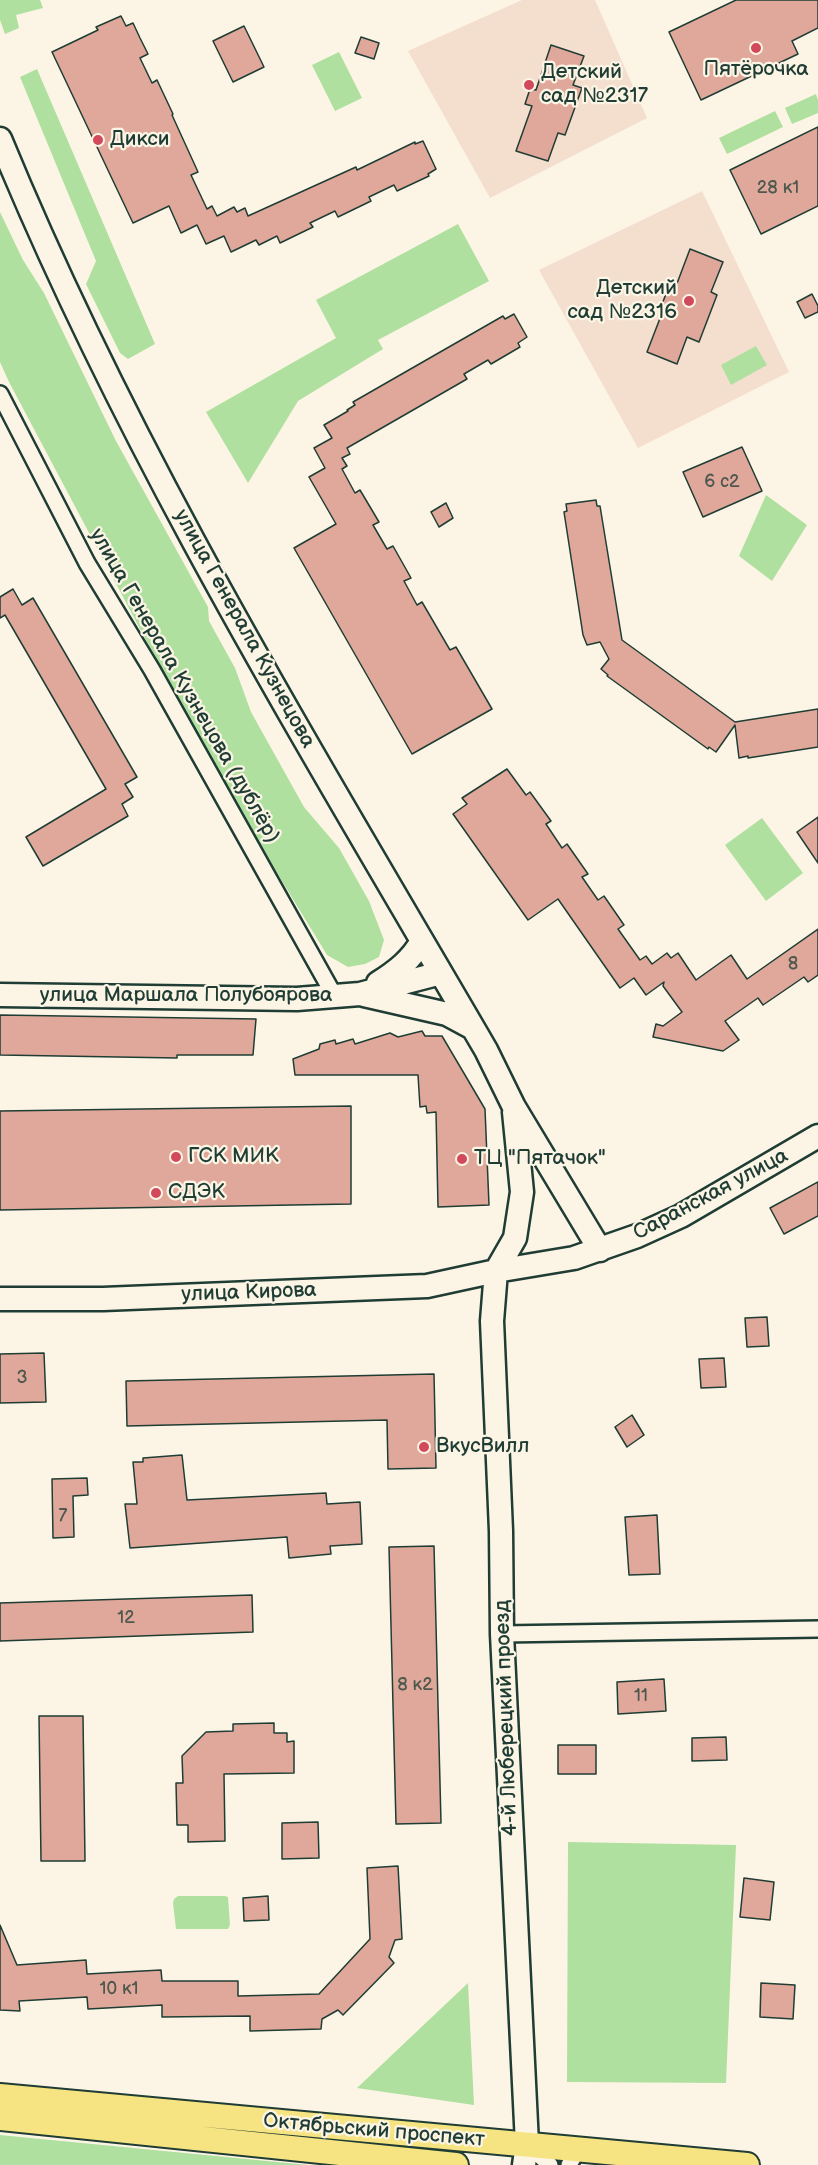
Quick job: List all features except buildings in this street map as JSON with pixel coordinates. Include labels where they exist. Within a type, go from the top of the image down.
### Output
[{"type":"main road","name":"улица Генерала Кузнецова","points":[[0,139],[63,282],[195,545],[473,1028],[514,1107],[600,1250]]},
{"type":"main road","points":[[360,994],[402,967],[416,952],[422,941]]},
{"type":"main road","name":"улица Маршала Полубоярова","points":[[0,995],[297,999],[360,994],[441,973]]},
{"type":"main road","points":[[360,994],[447,1014],[473,1028]]},
{"type":"main road","name":"улица Генерала Кузнецова","points":[[496,1271],[515,1238],[521,1204],[522,1192],[514,1107]]},
{"type":"main road","name":"Саранская улица","points":[[496,1271],[574,1258],[637,1236],[681,1216],[818,1136]]},
{"type":"main road","name":"улица Кирова","points":[[0,1299],[103,1299],[427,1286],[496,1271]]},
{"type":"main road","name":"4-й Люберецкий проезд","points":[[496,1271],[492,1322],[501,1531],[502,1634],[525,2154]]},
{"type":"main road","name":"Октябрьский проспект","points":[[0,2096],[525,2154],[747,2165]]},
{"type":"main road","name":"Октябрьский проспект","points":[[0,2118],[456,2165]]},
{"type":"street","name":"улица Генерала Кузнецова (дублёр)","points":[[0,394],[87,563],[152,670],[335,997]]},
{"type":"street","points":[[502,1634],[818,1629]]},
{"type":"street","points":[[525,2154],[550,2165]]},
{"type":"shaded area","name":"Детский сад №2317","points":[[522,0],[595,0],[647,118],[490,198],[408,51]]},
{"type":"shaded area","points":[[702,191],[789,372],[638,448],[539,270]]},
{"type":"green space","points":[[0,0],[40,0],[43,8],[16,15],[19,28],[5,34],[0,20]]},
{"type":"green space","points":[[339,52],[362,98],[335,111],[312,65]]},
{"type":"green space","points":[[37,69],[155,344],[128,359],[120,353],[86,284],[96,261],[20,77]]},
{"type":"green space","points":[[816,94],[818,113],[792,124],[785,108]]},
{"type":"green space","points":[[775,111],[783,127],[727,154],[719,138]]},
{"type":"green space","points":[[0,212],[23,260],[44,293],[116,441],[208,607],[209,621],[235,668],[251,712],[304,807],[339,848],[369,901],[384,940],[379,957],[365,964],[348,967],[327,955],[274,868],[148,644],[9,382],[0,362]]},
{"type":"green space","points":[[458,224],[489,281],[378,340],[383,349],[298,401],[248,483],[206,412],[336,338],[316,300]]},
{"type":"green space","points":[[756,346],[767,365],[731,385],[721,365]]},
{"type":"green space","points":[[766,495],[807,525],[772,581],[739,556]]},
{"type":"green space","points":[[762,818],[803,873],[766,901],[725,845]]},
{"type":"green space","points":[[568,1842],[736,1845],[726,2083],[567,2082]]},
{"type":"green space","points":[[178,1896],[228,1897],[230,1925],[228,1929],[176,1929],[173,1903]]},
{"type":"green space","points":[[468,1983],[474,2105],[357,2088]]},
{"type":"green space","points":[[0,2135],[308,2165],[0,2165]]},
{"type":"place","name":"Пятёрочка","points":[[756,48]]},
{"type":"place","name":"Детский сад №2317","points":[[529,85]]},
{"type":"place","name":"Дикси","points":[[98,140]]},
{"type":"place","name":"Детский сад №2316","points":[[689,301]]},
{"type":"place","name":"ГСК МИК","points":[[176,1157]]},
{"type":"place","name":"ТЦ \"Пятачок\"","points":[[462,1159]]},
{"type":"place","name":"СДЭК","points":[[156,1193]]},
{"type":"place","name":"ВкусВилл","points":[[424,1447]]}]
